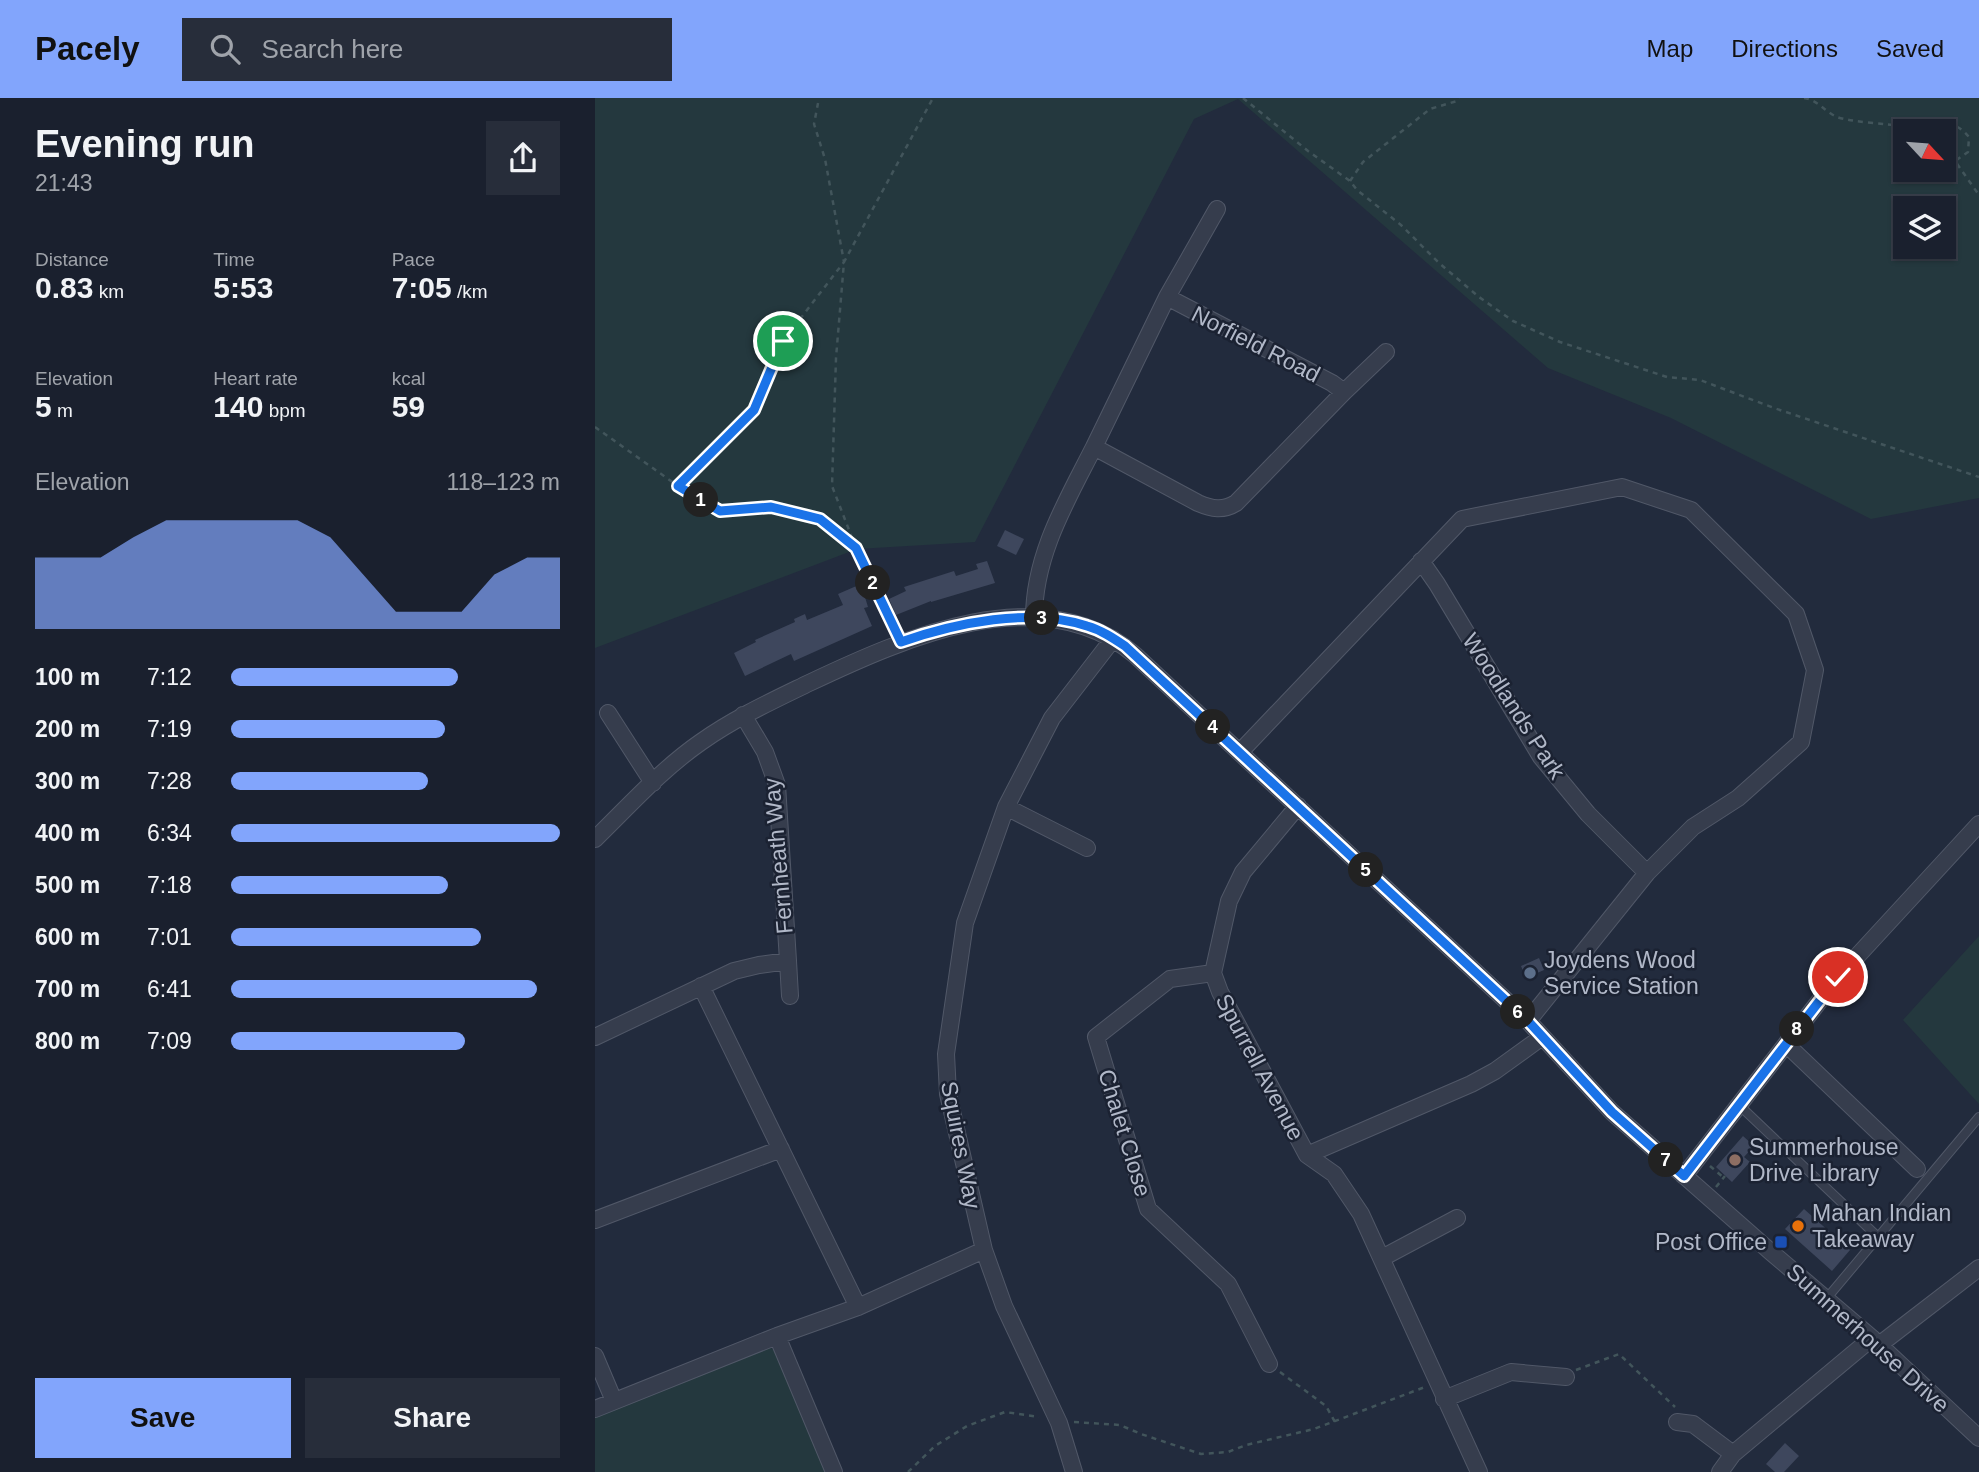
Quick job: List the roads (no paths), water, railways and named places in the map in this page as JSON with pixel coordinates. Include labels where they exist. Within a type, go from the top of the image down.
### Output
[{"type":"street","name":"Norfield Road","points":[[1034,618],[1035,582],[1046,547],[1167,297],[1217,209]]},
{"type":"street","name":"Norfield Road","points":[[1167,297],[1332,383],[1344,392]]},
{"type":"street","name":"Norfield Road","points":[[1094,447],[1198,503],[1209,508],[1224,509],[1236,503],[1386,352]]},
{"type":"street","points":[[1240,752],[1462,519],[1622,487],[1691,510],[1797,614],[1815,670],[1801,742],[1738,798],[1693,827],[1647,873],[1528,1021]]},
{"type":"street","name":"Woodlands Park","points":[[1421,561],[1541,757],[1588,814],[1647,873]]},
{"type":"street","name":"Summerhouse Drive","points":[[595,839],[686,753],[743,715],[901,642],[955,626],[1034,618],[1088,626],[1135,655],[1528,1021],[1612,1112],[1827,1298],[1979,1438]]},
{"type":"street","name":"Squires Way","points":[[1074,1472],[1057,1419],[1004,1306],[984,1250],[948,1094],[946,1054],[965,923],[1006,807],[1052,718],[1113,639]]},
{"type":"street","points":[[608,713],[653,783]]},
{"type":"street","name":"Fernheath Way","points":[[743,715],[765,752],[777,785],[790,996]]},
{"type":"street","name":"Spurrell Avenue","points":[[1298,806],[1243,872],[1229,901],[1213,973],[1220,992],[1307,1155],[1333,1174],[1361,1214],[1479,1472]]},
{"type":"street","points":[[1006,807],[1087,848]]},
{"type":"street","points":[[1684,1176],[1838,977],[1979,824]]},
{"type":"street","name":"Fernheath Way","points":[[595,1037],[734,971],[759,964],[787,961]]},
{"type":"street","name":"Chalet Close","points":[[1213,973],[1170,979],[1096,1037],[1147,1209],[1228,1284],[1269,1364]]},
{"type":"street","points":[[701,986],[858,1307]]},
{"type":"street","points":[[1307,1155],[1471,1084],[1495,1071],[1542,1037]]},
{"type":"street","points":[[1786,1044],[1917,1169]]},
{"type":"street","points":[[595,1220],[781,1149]]},
{"type":"street","points":[[1382,1258],[1457,1218]]},
{"type":"street","points":[[595,1409],[777,1336],[858,1307],[984,1250]]},
{"type":"street","points":[[1720,1472],[1733,1454],[1876,1342],[1979,1268]]},
{"type":"street","points":[[777,1336],[834,1472]]},
{"type":"street","points":[[595,1356],[614,1401]]},
{"type":"street","points":[[1444,1399],[1511,1372],[1566,1377]]},
{"type":"street","points":[[1676,1415],[1693,1424],[1733,1454]]},
{"type":"lane","points":[[1739,1104],[1878,1237]]},
{"type":"lane","points":[[1827,1298],[1979,1117]]},
{"type":"place","name":"Joydens Wood Service Station","points":[[1530,973]]},
{"type":"place","name":"Summerhouse Drive Library","points":[[1735,1160]]},
{"type":"place","name":"Mahan Indian Takeaway","points":[[1798,1226]]},
{"type":"place","name":"Post Office","points":[[1781,1242]]}]
